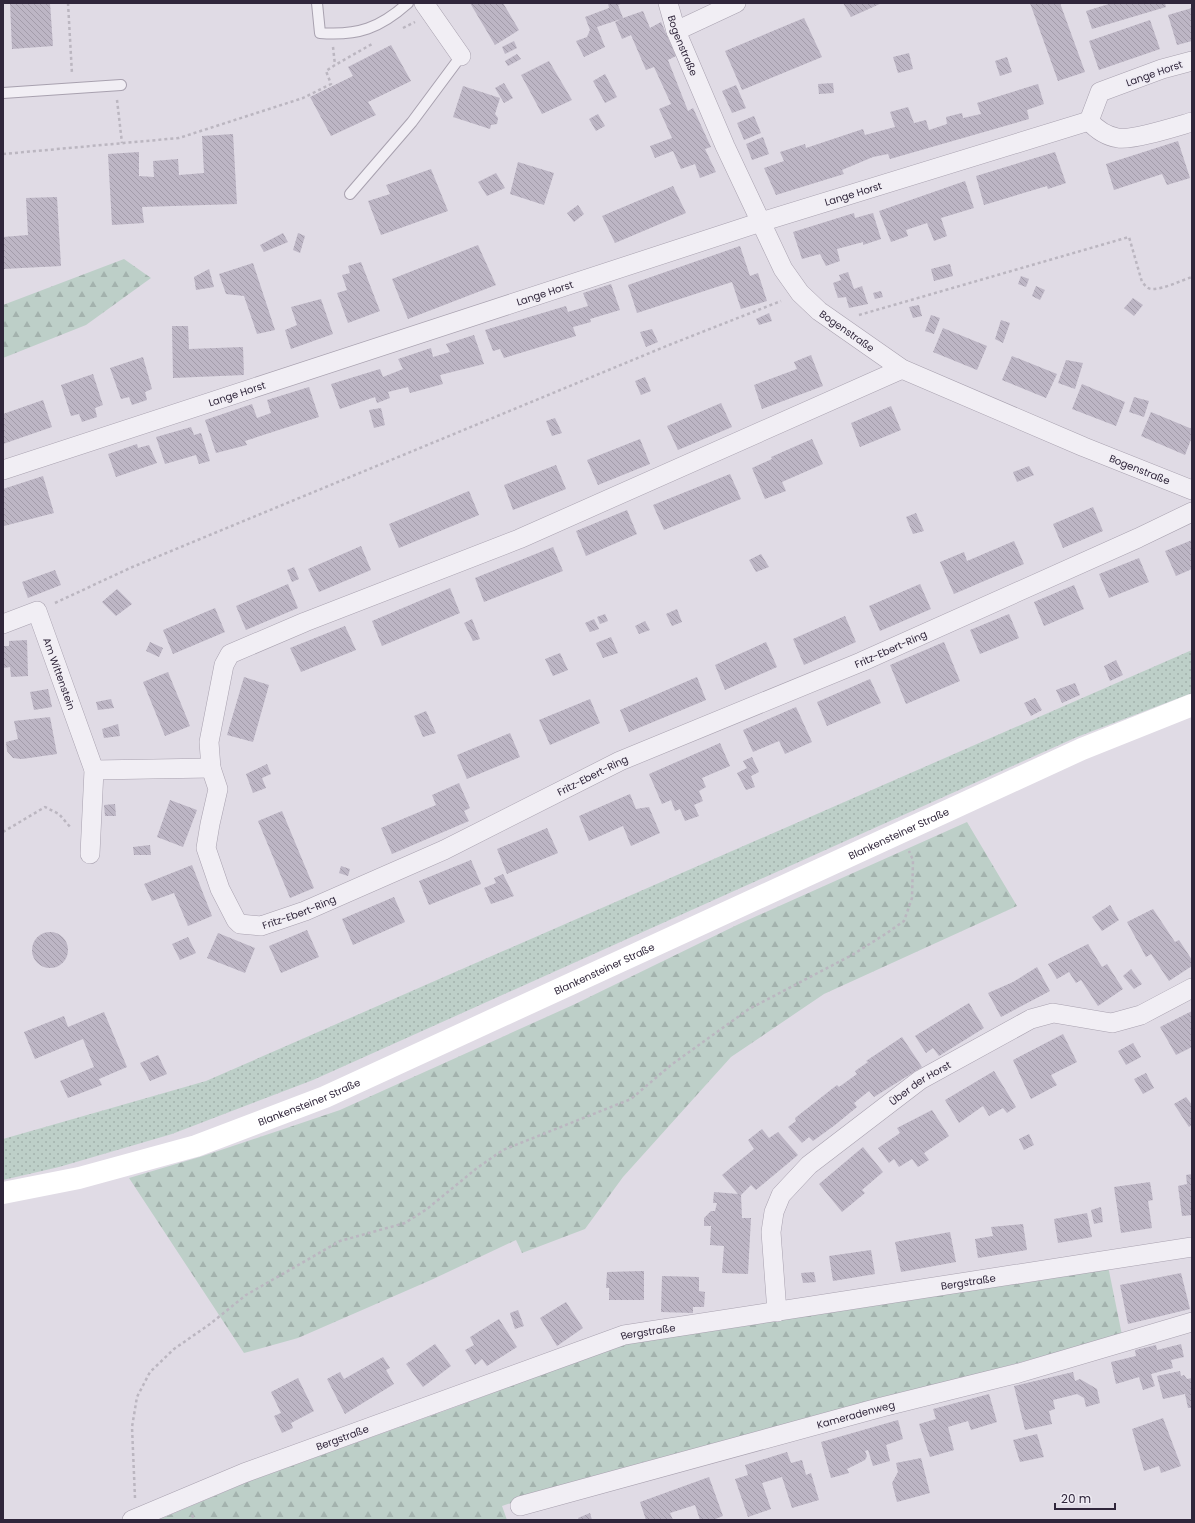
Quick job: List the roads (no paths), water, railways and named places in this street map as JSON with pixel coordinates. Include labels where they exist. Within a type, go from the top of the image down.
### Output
[{"type":"main road","name":"Blankensteiner Straße","points":[[3,1193],[79,1178],[196,1146],[325,1097],[464,1031],[1082,749],[1192,705]]},
{"type":"street","name":"Bogenstraße","points":[[668,3],[676,31],[724,146],[783,269],[800,293],[819,312],[902,369],[1084,447],[1192,490]]},
{"type":"street","points":[[676,31],[736,3]]},
{"type":"street","points":[[428,8],[461,56]]},
{"type":"street","name":"Lange Horst","points":[[3,470],[761,222],[1089,121],[1100,92],[1162,69],[1192,61]]},
{"type":"street","points":[[1089,121],[1099,132],[1119,139],[1173,128],[1192,122]]},
{"type":"street","name":"Fritz-Ebert-Ring","points":[[902,369],[519,539],[305,622],[230,654],[224,665],[216,698],[209,742],[211,768],[218,789],[206,843],[220,889],[236,920],[240,924],[252,926],[268,924],[305,911],[444,850],[620,761],[861,662],[1138,538],[1192,512]]},
{"type":"street","name":"Am Wittenstein","points":[[3,624],[37,612],[94,770],[90,854]]},
{"type":"street","points":[[94,770],[211,768]]},
{"type":"street","name":"Über der Horst","points":[[777,1312],[771,1232],[774,1212],[781,1195],[809,1165],[920,1080],[1031,1019],[1053,1013],[1112,1023],[1141,1015],[1192,988]]},
{"type":"street","name":"Bergstraße","points":[[134,1519],[244,1473],[624,1335],[1192,1247]]},
{"type":"street","name":"Kameradenweg","points":[[520,1506],[882,1407],[1018,1373],[1192,1322]]},
{"type":"lane","points":[[317,3],[320,33],[338,35],[368,30],[384,22],[408,3]]},
{"type":"lane","points":[[350,194],[412,122],[461,56]]},
{"type":"lane","points":[[3,93],[118,85]]}]
